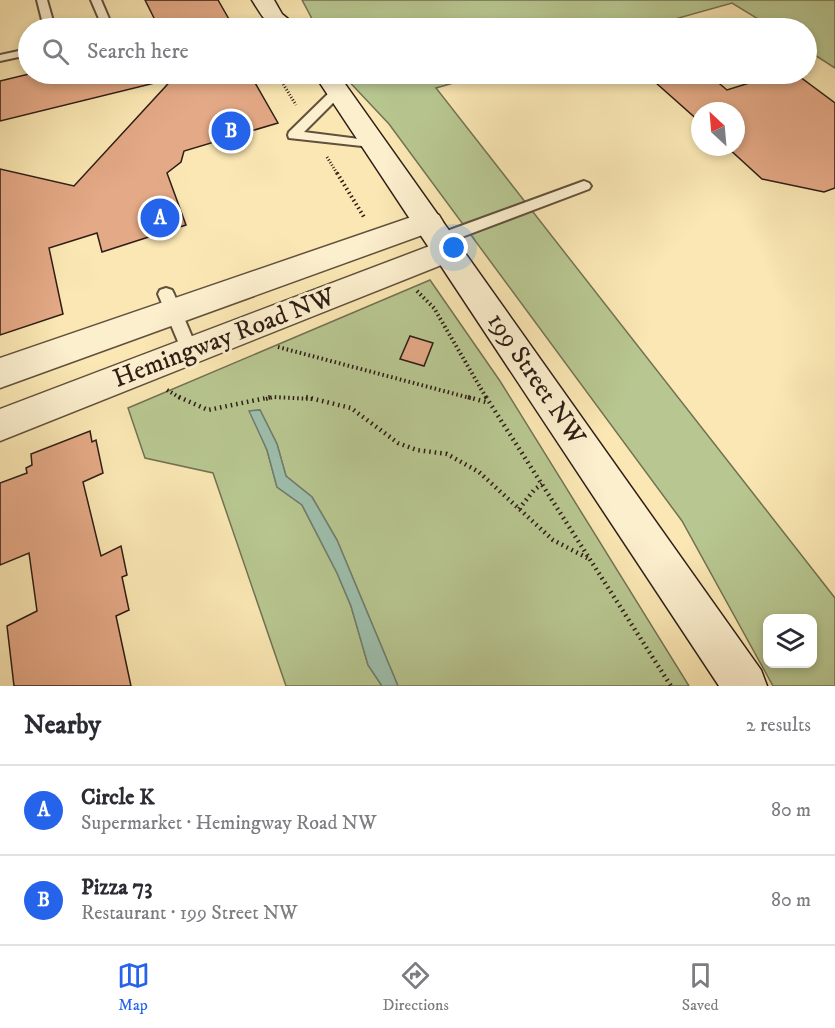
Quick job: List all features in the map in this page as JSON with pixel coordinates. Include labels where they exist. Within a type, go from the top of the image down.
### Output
[{"type":"street","points":[[262,0],[274,18]]},
{"type":"street","points":[[294,6],[298,11],[299,18]]},
{"type":"street","name":"199 Street NW","points":[[333,84],[745,686]]},
{"type":"street","name":"Hemingway Road NW","points":[[0,425],[402,268],[439,237]]},
{"type":"street","name":"Hemingway Road NW","points":[[0,374],[170,302],[439,237]]},
{"type":"lane","points":[[42,0],[48,18]]},
{"type":"lane","points":[[96,0],[104,18]]},
{"type":"lane","points":[[0,58],[18,54]]},
{"type":"lane","points":[[331,84],[294,135],[375,145]]},
{"type":"lane","points":[[439,237],[584,186]]},
{"type":"lane","points":[[170,302],[190,351]]},
{"type":"path","points":[[402,268],[413,288],[434,308],[489,403],[671,686]]},
{"type":"path","points":[[272,345],[489,403]]},
{"type":"path","points":[[150,367],[167,392],[208,410],[273,398],[304,397],[351,408],[398,443],[417,450],[447,454],[479,472],[553,540],[592,561]]},
{"type":"path","points":[[519,509],[534,490],[542,484]]},
{"type":"green space","points":[[302,0],[835,0],[835,68],[817,56],[817,18],[757,18],[732,3],[679,18],[312,18]]},
{"type":"green space","points":[[351,84],[450,84],[436,88],[835,598],[835,686],[773,686],[763,668],[817,668],[817,614],[763,614],[763,668],[682,521],[389,124]]},
{"type":"green space","points":[[430,280],[500,381],[689,686],[398,686],[337,540],[312,497],[286,476],[277,444],[260,410],[250,411],[267,450],[277,487],[302,505],[337,573],[351,606],[368,665],[382,686],[286,686],[213,473],[145,458],[128,408]]},
{"type":"shaded area","points":[[260,410],[277,444],[286,476],[312,497],[337,540],[398,686],[382,686],[368,665],[351,606],[337,573],[302,505],[277,487],[267,450],[249,411]]},
{"type":"building","points":[[145,0],[218,0],[228,18],[154,18]]},
{"type":"building","points":[[18,77],[18,84],[151,84],[0,121],[0,81]]},
{"type":"building","points":[[168,84],[256,84],[278,123],[184,151],[181,162],[167,173],[186,225],[102,252],[97,233],[49,248],[63,314],[0,335],[0,169],[74,186]]},
{"type":"building","points":[[657,84],[720,84],[727,90],[746,84],[809,84],[835,103],[835,188],[824,192],[762,179],[737,156],[745,156],[745,102],[691,102],[691,114]]},
{"type":"building","points":[[410,336],[433,343],[424,366],[400,359]]},
{"type":"building","points":[[90,431],[92,442],[96,440],[103,473],[83,482],[101,556],[121,546],[127,575],[122,577],[129,610],[116,616],[131,686],[14,686],[7,626],[37,611],[29,553],[0,565],[0,483],[27,473],[26,468],[32,465],[31,454]]},
{"type":"place","name":"Pizza 73","points":[[231,131]]},
{"type":"place","name":"Circle K","points":[[160,218]]}]
